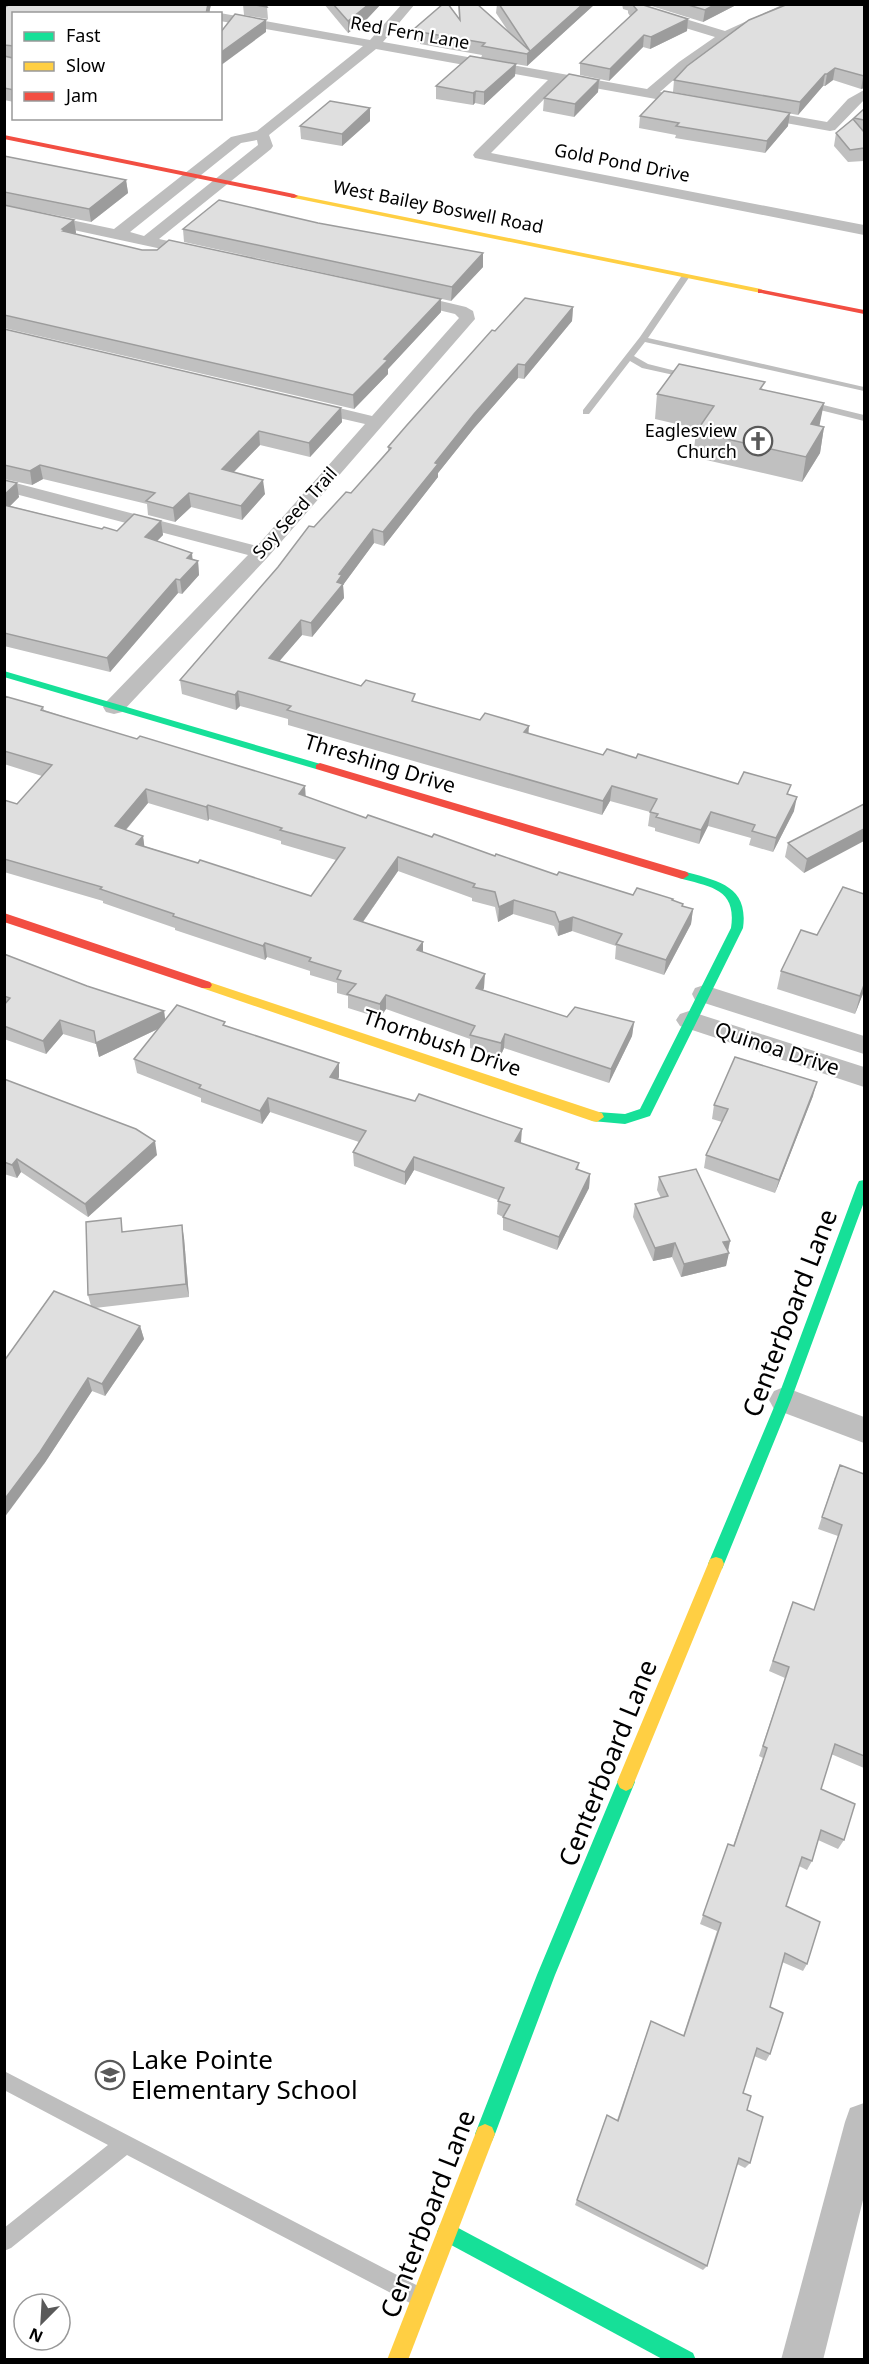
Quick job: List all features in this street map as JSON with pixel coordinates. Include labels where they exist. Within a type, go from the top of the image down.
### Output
[{"type":"street","points":[[118,234],[236,140],[261,134],[374,44],[409,4]]},
{"type":"street","points":[[650,94],[676,69],[724,35],[755,20],[798,4]]},
{"type":"street","points":[[627,6],[724,35]]},
{"type":"street","name":"Red Fern Lane","points":[[222,17],[706,104]]},
{"type":"street","name":"Gold Pond Drive","points":[[558,78],[480,155],[864,230]]},
{"type":"street","points":[[740,110],[830,127],[853,102],[864,94]]},
{"type":"street","points":[[147,241],[266,146],[261,134]]},
{"type":"street","name":"West Bailey Boswell Road","points":[[4,137],[864,312]]},
{"type":"street","points":[[4,210],[216,256]]},
{"type":"street","name":"Soy Seed Trail","points":[[114,707],[261,552],[464,326],[467,314],[460,310],[389,294]]},
{"type":"street","points":[[284,400],[377,422]]},
{"type":"street","points":[[4,485],[261,552]]},
{"type":"street","name":"Threshing Drive","points":[[4,674],[717,885],[739,901]]},
{"type":"street","name":"Thornbush Drive","points":[[4,917],[564,1106],[618,1121],[635,1118],[645,1112],[736,928],[741,914],[739,901]]},
{"type":"street","name":"Quinoa Drive","points":[[704,994],[864,1045]]},
{"type":"street","name":"Quinoa Drive","points":[[689,1020],[864,1077]]},
{"type":"street","name":"Centerboard Lane","points":[[397,2360],[551,1964],[784,1400],[864,1185]]},
{"type":"street","points":[[784,1400],[864,1430]]},
{"type":"street","points":[[802,2360],[864,2122]]},
{"type":"street","points":[[447,2232],[686,2360]]},
{"type":"lane","points":[[586,412],[643,339],[686,276]]},
{"type":"lane","points":[[643,339],[864,389]]},
{"type":"lane","points":[[629,357],[645,366],[697,379]]},
{"type":"lane","points":[[798,402],[864,418]]},
{"type":"lane","points":[[4,2080],[421,2298]]},
{"type":"lane","points":[[4,2241],[126,2143]]},
{"type":"building","points":[[10,4],[208,4],[206,12],[12,12],[12,46],[4,45],[4,8]]},
{"type":"building","points":[[333,4],[369,4],[348,21]]},
{"type":"building","points":[[443,4],[448,4],[460,20],[459,4],[477,4],[530,51],[499,4],[583,4],[527,54],[482,46],[485,43],[414,29]]},
{"type":"building","points":[[632,4],[640,4],[688,19],[651,37],[644,35],[610,69],[580,63],[637,10]]},
{"type":"building","points":[[685,4],[716,4],[705,10]]},
{"type":"building","points":[[788,4],[864,4],[864,76],[835,68],[825,74],[800,102],[674,80],[687,66],[749,20]]},
{"type":"building","points":[[235,14],[266,20],[222,52],[222,30]]},
{"type":"building","points":[[4,56],[12,58],[12,90],[4,88]]},
{"type":"building","points":[[470,56],[516,64],[484,92],[473,93],[436,86]]},
{"type":"building","points":[[569,74],[599,80],[575,104],[544,98]]},
{"type":"building","points":[[664,91],[790,113],[767,141],[676,126],[679,123],[640,116]]},
{"type":"building","points":[[330,101],[370,108],[342,134],[300,126]]},
{"type":"building","points":[[864,109],[864,120],[854,118]]},
{"type":"building","points":[[853,119],[864,132],[864,148],[850,150],[836,133]]},
{"type":"building","points":[[4,156],[126,180],[89,209],[4,192]]},
{"type":"building","points":[[219,200],[318,223],[483,253],[452,287],[183,229]]},
{"type":"building","points":[[4,205],[74,220],[62,229],[65,230],[63,231],[142,250],[157,250],[169,240],[441,299],[384,359],[388,360],[353,395],[4,315]]},
{"type":"building","points":[[525,298],[573,307],[525,365],[518,364],[474,414],[435,463],[438,464],[383,532],[373,529],[339,574],[342,575],[337,582],[343,584],[311,623],[301,620],[269,658],[361,686],[366,680],[415,694],[412,701],[480,720],[485,713],[529,726],[524,732],[603,755],[607,749],[636,758],[638,754],[738,784],[744,772],[791,785],[787,794],[797,797],[776,838],[752,831],[755,825],[711,812],[701,830],[656,817],[658,814],[650,812],[657,799],[612,786],[603,801],[287,710],[291,706],[238,691],[235,695],[180,680],[278,567],[309,526],[314,527],[346,492],[351,493],[391,448],[388,447],[407,425],[492,330],[495,331]]},
{"type":"building","points":[[4,329],[341,408],[309,443],[259,431],[222,469],[263,480],[241,506],[189,493],[173,508],[146,501],[155,493],[40,465],[30,471],[4,465]]},
{"type":"building","points":[[679,364],[765,382],[760,389],[824,403],[811,424],[824,427],[806,457],[696,432],[714,406],[657,394]]},
{"type":"building","points":[[4,480],[17,483],[4,495]]},
{"type":"building","points":[[4,505],[117,531],[134,514],[161,521],[145,537],[192,553],[187,558],[198,561],[180,580],[176,579],[107,658],[4,633]]},
{"type":"building","points":[[4,696],[43,707],[41,710],[137,739],[140,736],[305,786],[299,794],[366,818],[368,815],[432,837],[434,834],[495,856],[496,854],[557,875],[559,872],[633,895],[637,888],[673,899],[683,904],[682,906],[693,909],[666,960],[616,944],[622,934],[573,917],[559,922],[555,912],[514,900],[499,907],[495,892],[473,887],[475,884],[398,857],[354,919],[423,942],[417,950],[485,974],[476,988],[567,1017],[575,1007],[634,1022],[611,1069],[505,1034],[501,1043],[470,1035],[475,1026],[386,995],[380,1004],[347,994],[356,984],[337,979],[341,971],[309,961],[311,958],[265,943],[263,946],[173,916],[174,914],[100,889],[102,887],[4,859],[4,800],[17,804],[52,765],[4,751]],"holes":[[[146,789],[206,807],[208,805],[282,828],[280,830],[345,848],[311,896],[200,860],[198,863],[136,844],[143,836],[115,826]]]},
{"type":"building","points":[[864,804],[864,829],[807,859],[788,843]]},
{"type":"building","points":[[843,887],[864,894],[864,985],[860,996],[781,971],[801,930],[817,935]]},
{"type":"building","points":[[4,954],[87,986],[164,1011],[96,1043],[94,1031],[60,1020],[43,1041],[4,1026],[4,1005],[10,998],[4,996]]},
{"type":"building","points":[[177,1005],[225,1022],[223,1025],[339,1063],[330,1077],[415,1101],[419,1094],[522,1129],[515,1141],[579,1163],[576,1169],[590,1174],[559,1237],[503,1217],[510,1205],[498,1201],[504,1188],[414,1157],[405,1172],[353,1152],[366,1131],[268,1098],[260,1111],[199,1088],[201,1085],[134,1059]]},
{"type":"building","points":[[735,1057],[817,1082],[779,1180],[706,1155],[728,1109],[714,1105]]},
{"type":"building","points":[[4,1079],[136,1129],[155,1141],[85,1204],[17,1159],[12,1165],[4,1162]]},
{"type":"building","points":[[696,1169],[730,1241],[723,1242],[729,1253],[684,1264],[675,1243],[655,1248],[635,1204],[668,1196],[659,1177]]},
{"type":"building","points":[[121,1218],[122,1232],[182,1225],[186,1284],[88,1295],[86,1222]]},
{"type":"building","points":[[54,1291],[140,1326],[102,1384],[88,1378],[40,1452],[4,1500],[4,1361]]},
{"type":"building","points":[[840,1465],[864,1474],[864,1756],[835,1744],[821,1789],[855,1804],[844,1840],[821,1830],[812,1861],[802,1857],[786,1906],[820,1922],[807,1964],[785,1953],[770,2007],[783,2013],[770,2054],[757,2048],[743,2093],[751,2096],[747,2110],[763,2117],[750,2163],[739,2158],[707,2266],[577,2200],[607,2115],[618,2121],[651,2021],[684,2036],[721,1923],[703,1915],[728,1844],[734,1846],[767,1748],[763,1746],[789,1667],[773,1661],[793,1602],[814,1610],[842,1525],[822,1517]]},
{"type":"traffic: fast","points":[[4,674],[320,767]]},
{"type":"traffic: fast","points":[[597,1117],[625,1119],[645,1112],[737,928],[739,915],[737,904],[732,896],[716,885],[683,875]]},
{"type":"traffic: fast","points":[[716,1564],[784,1400],[864,1185]]},
{"type":"traffic: fast","points":[[485,2134],[546,1975],[626,1782]]},
{"type":"traffic: fast","points":[[447,2232],[686,2360]]},
{"type":"traffic: slow","points":[[294,196],[761,291]]},
{"type":"traffic: slow","points":[[206,985],[597,1117]]},
{"type":"traffic: slow","points":[[626,1782],[716,1564]]},
{"type":"traffic: slow","points":[[397,2360],[485,2134]]},
{"type":"traffic: jam","points":[[4,137],[294,196]]},
{"type":"traffic: jam","points":[[761,291],[864,312]]},
{"type":"traffic: jam","points":[[320,767],[683,875]]},
{"type":"traffic: jam","points":[[4,917],[206,985]]},
{"type":"place","name":"Eaglesview Church","points":[[758,441]]},
{"type":"place","name":"Lake Pointe Elementary School","points":[[110,2075]]}]
